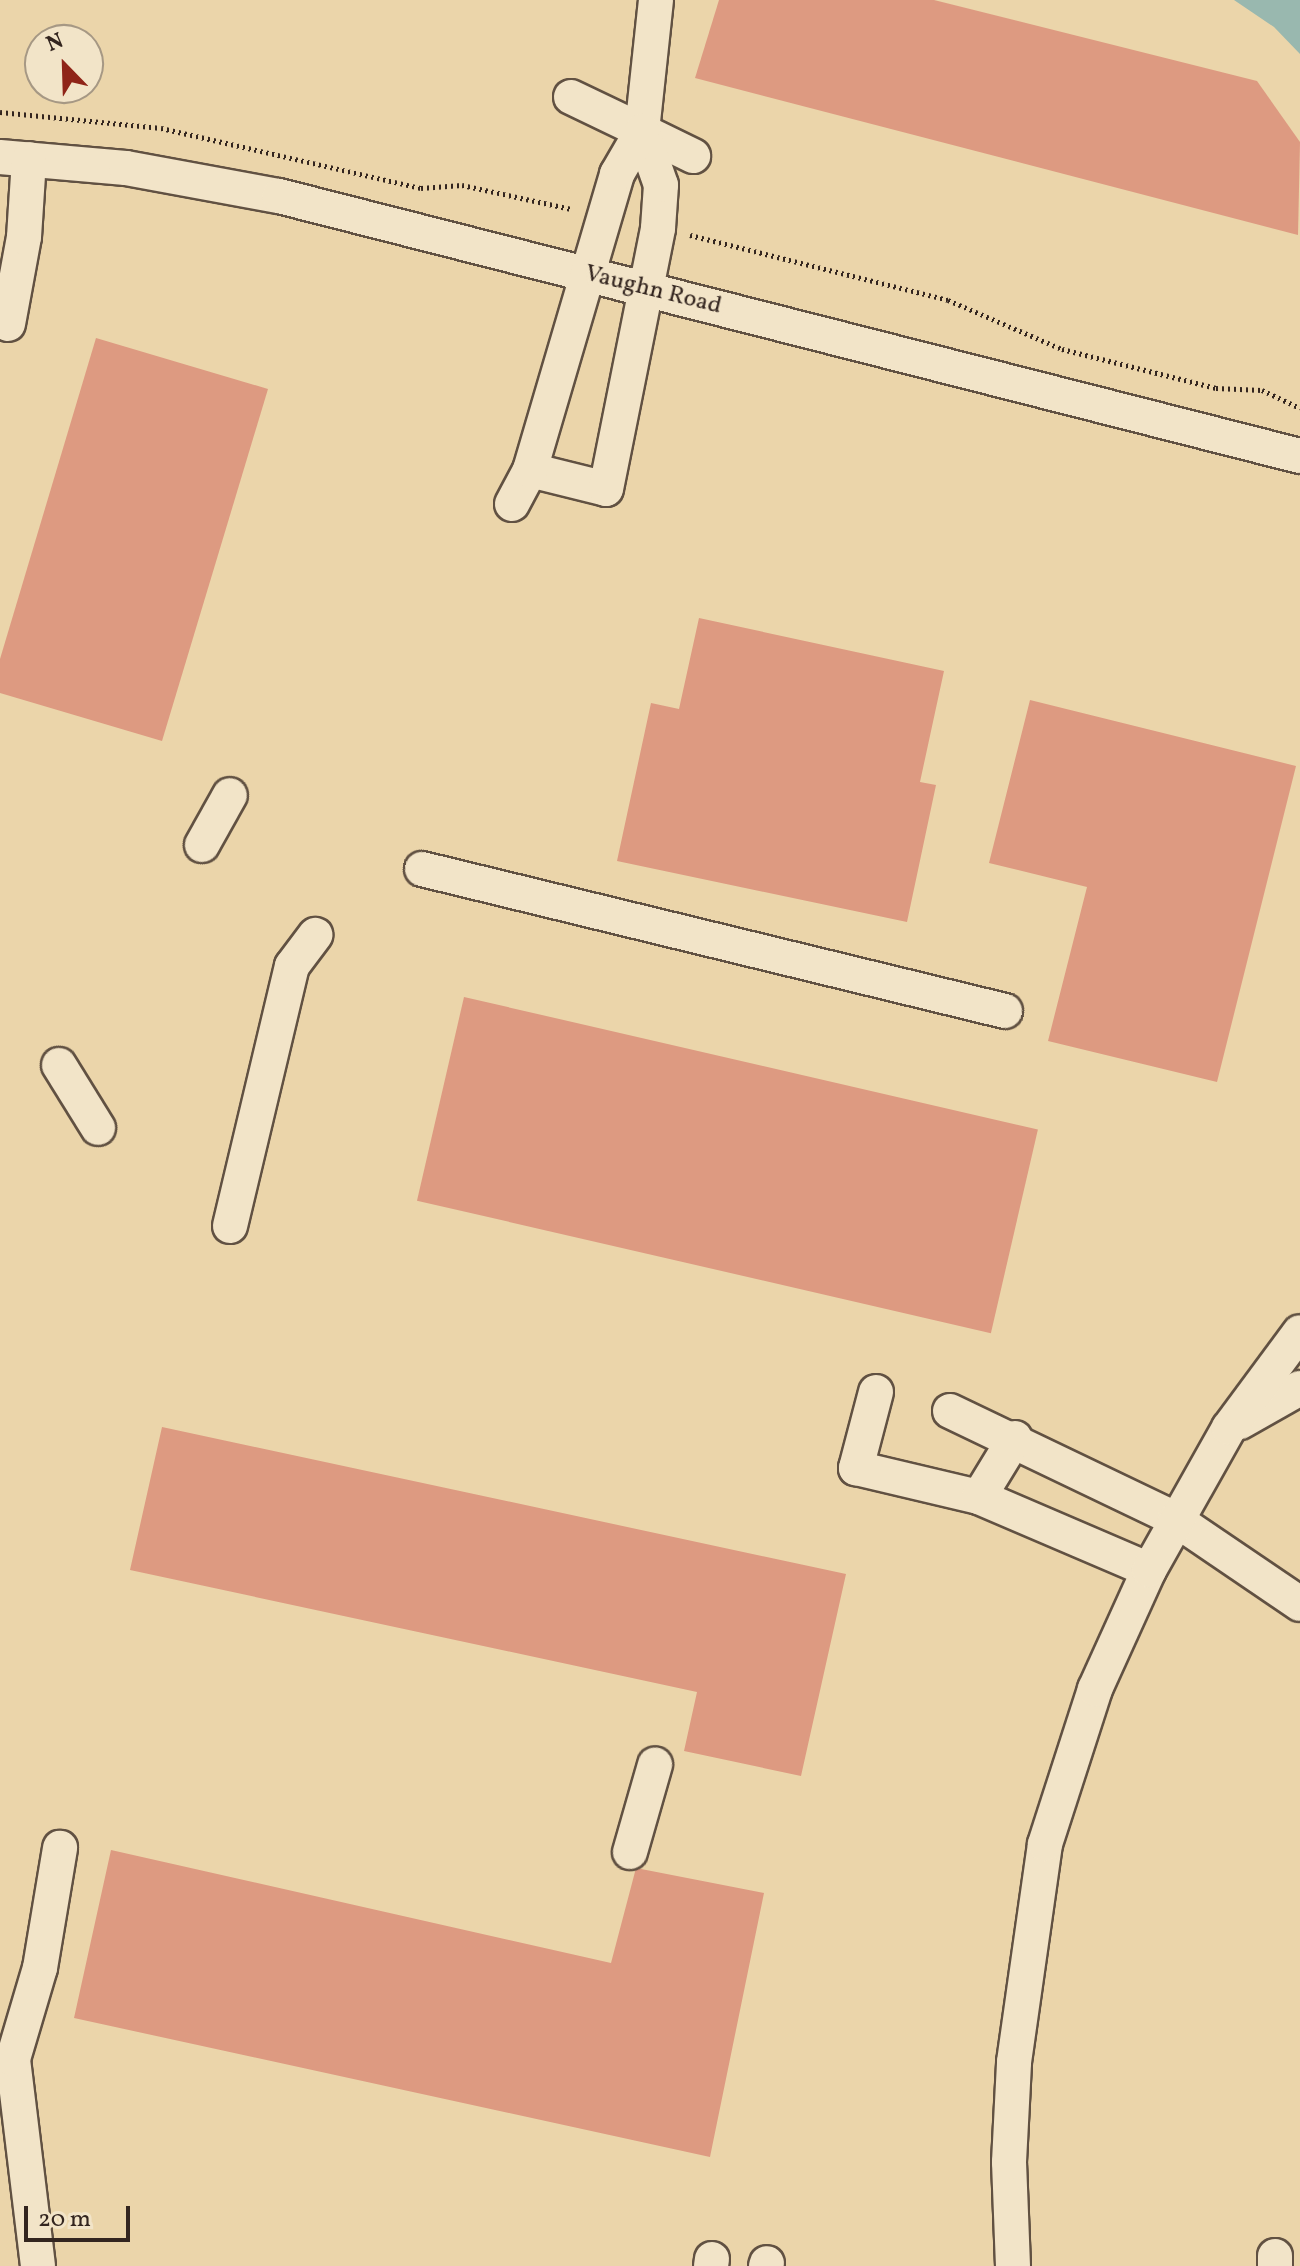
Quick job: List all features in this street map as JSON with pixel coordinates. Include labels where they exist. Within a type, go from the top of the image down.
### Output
[{"type":"street","points":[[512,504],[530,470],[590,275],[617,174],[642,131],[656,0]]},
{"type":"street","points":[[571,97],[693,156]]},
{"type":"street","points":[[530,470],[606,489],[645,289],[661,185],[642,131]]},
{"type":"street","points":[[8,324],[24,237],[14,158]]},
{"type":"street","name":"Vaughn Road","points":[[14,158],[227,185],[1300,456]]},
{"type":"street","points":[[202,845],[230,795]]},
{"type":"street","points":[[422,869],[1005,1011]]},
{"type":"street","points":[[230,1226],[292,966],[315,935]]},
{"type":"street","points":[[59,1065],[98,1128]]},
{"type":"street","points":[[1013,2266],[1009,2162],[1014,2062],[1045,1844],[1095,1689],[1149,1570],[1229,1428],[1300,1332]]},
{"type":"street","points":[[1229,1428],[1300,1388]]},
{"type":"street","points":[[876,1392],[856,1468],[979,1497],[1149,1570]]},
{"type":"street","points":[[950,1411],[1015,1438],[1175,1519],[1300,1604]]},
{"type":"street","points":[[979,1497],[1015,1438]]},
{"type":"street","points":[[630,1852],[655,1765]]},
{"type":"street","points":[[38,2266],[13,2059],[40,1968],[60,1848]]},
{"type":"water","points":[[1234,0],[1300,0],[1300,54],[1274,27]]},
{"type":"building","points":[[719,0],[934,0],[1257,81],[1300,142],[1298,235],[695,78]]},
{"type":"building","points":[[96,338],[268,389],[162,741],[0,693],[0,659]]},
{"type":"building","points":[[699,618],[944,671],[920,782],[936,785],[907,922],[617,861],[651,703],[679,709]]},
{"type":"building","points":[[1030,700],[1296,766],[1217,1082],[1048,1041],[1087,887],[989,863]]},
{"type":"building","points":[[464,997],[1038,1129],[991,1333],[417,1201]]},
{"type":"building","points":[[162,1427],[846,1574],[801,1776],[684,1751],[697,1692],[130,1570]]},
{"type":"building","points":[[111,1850],[611,1963],[636,1868],[764,1893],[710,2157],[74,2018]]}]
